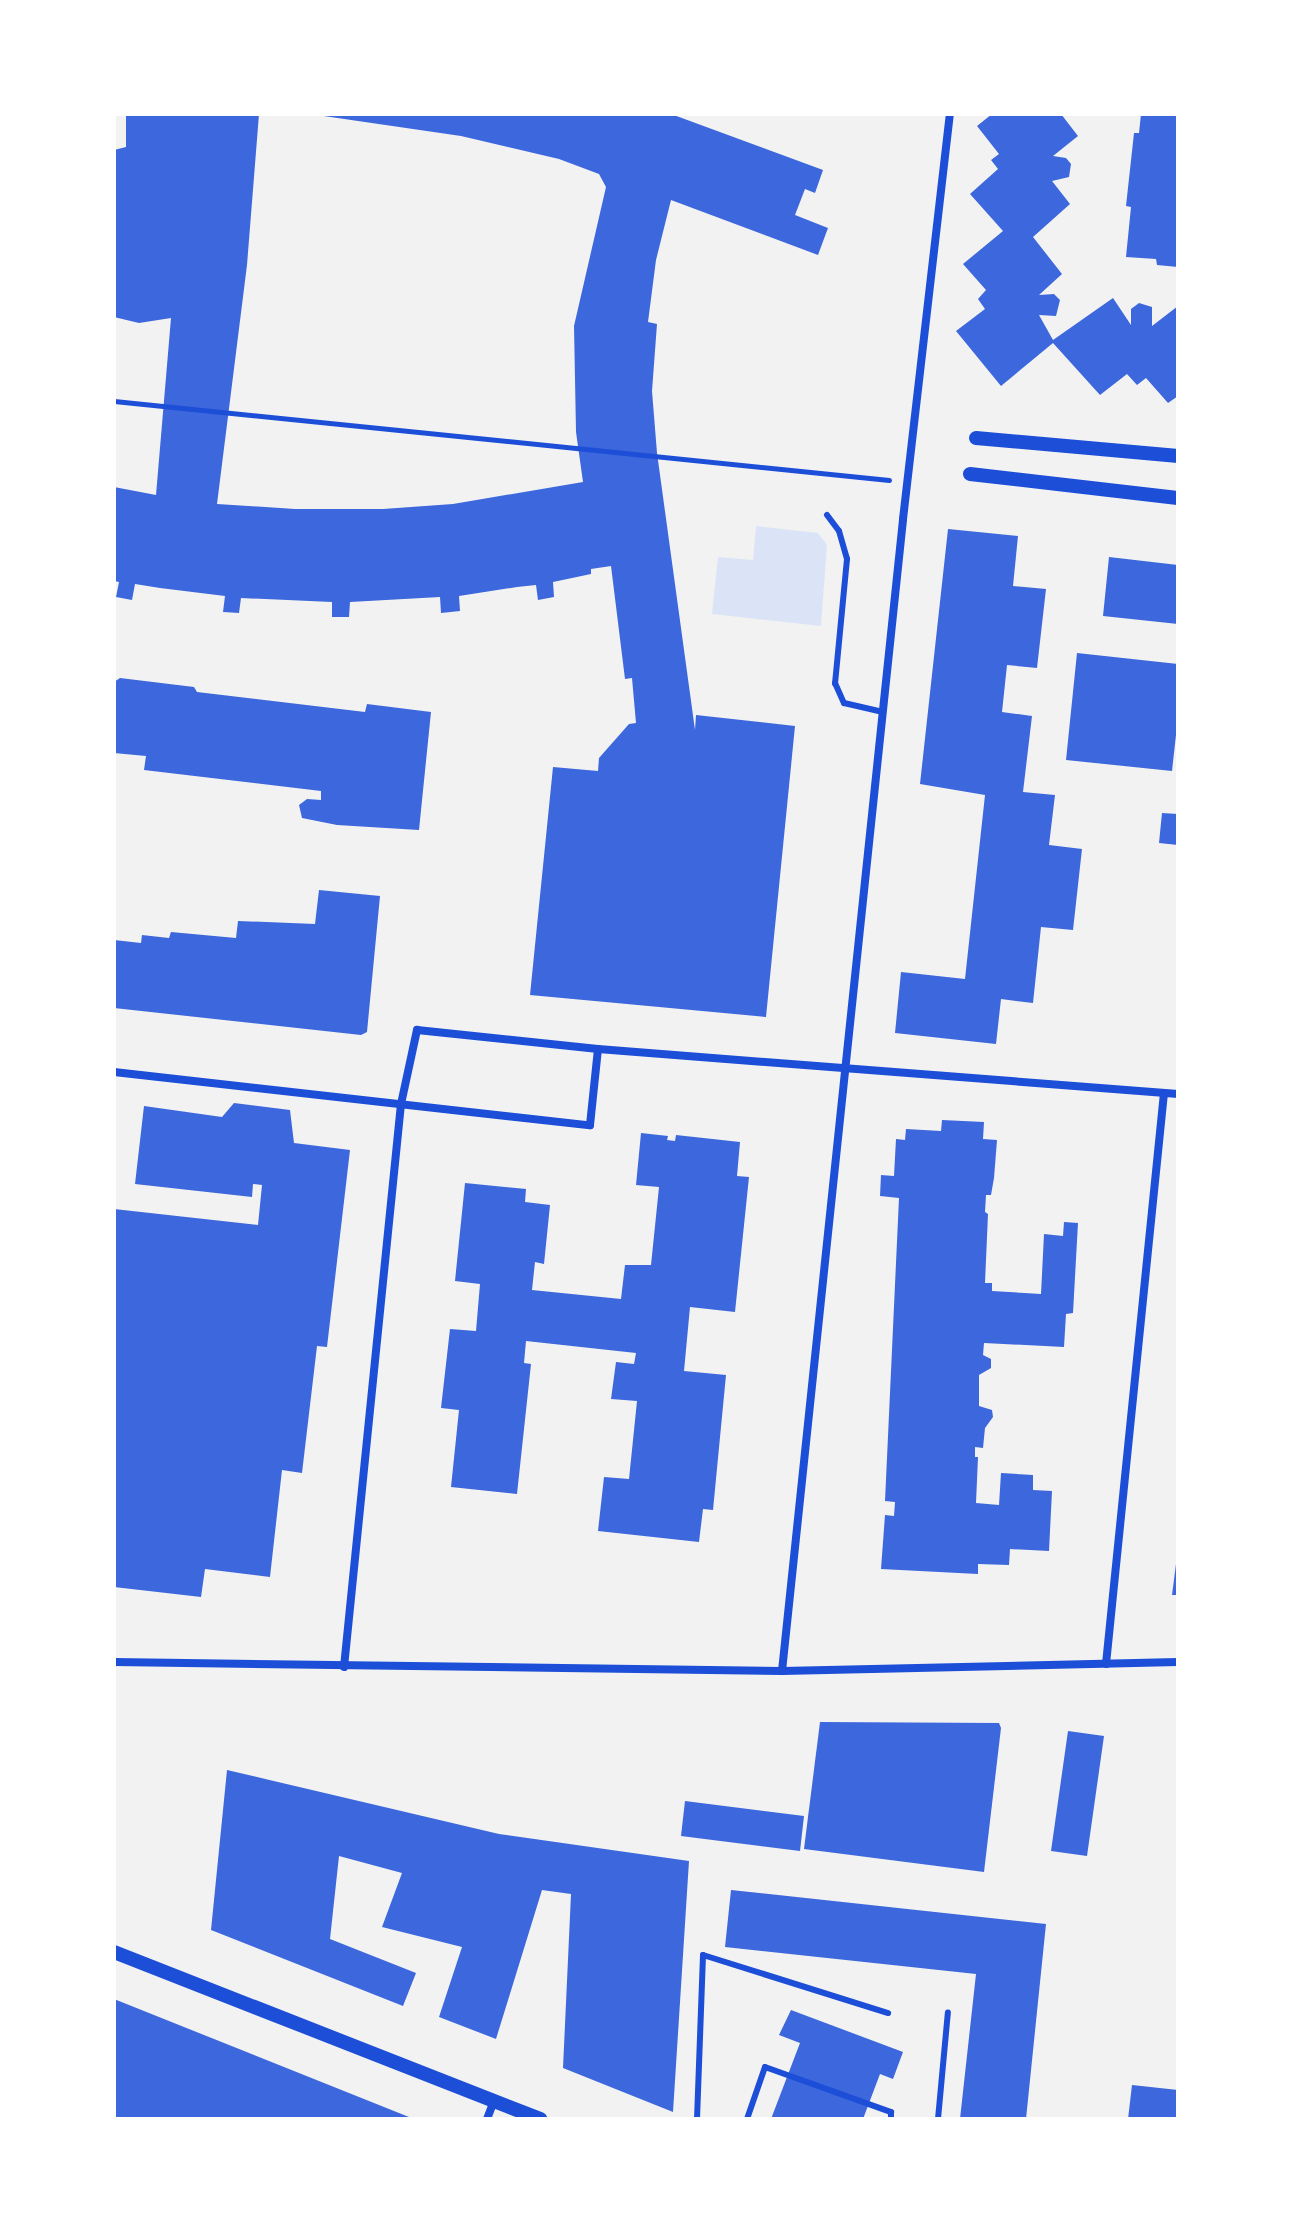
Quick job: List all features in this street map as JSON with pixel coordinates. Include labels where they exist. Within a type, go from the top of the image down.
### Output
[{"type":"street","points":[[782,1671],[907,482],[950,114]]},
{"type":"street","points":[[976,438],[1178,456]]},
{"type":"street","points":[[970,474],[1178,498]]},
{"type":"street","points":[[344,1667],[401,1104],[417,1030],[598,1049],[1178,1094]]},
{"type":"street","points":[[114,1072],[590,1125],[598,1049]]},
{"type":"street","points":[[1106,1664],[1164,1093]]},
{"type":"street","points":[[114,1662],[782,1671],[1178,1662]]},
{"type":"street","points":[[114,1952],[541,2119]]},
{"type":"street","points":[[487,2119],[494,2101]]},
{"type":"lane","points":[[827,515],[839,531],[847,559],[835,683],[844,703],[883,712]]},
{"type":"lane","points":[[697,2119],[703,1955],[888,2013]]},
{"type":"lane","points":[[938,2119],[948,2012]]},
{"type":"lane","points":[[747,2119],[765,2067],[891,2112],[891,2119]]},
{"type":"path","points":[[114,401],[907,482]]},
{"type":"shaded area","points":[[756,526],[818,533],[827,545],[821,626],[712,614],[718,557],[753,560]]},
{"type":"building","points":[[126,114],[259,114],[247,265],[217,504],[295,509],[383,509],[453,504],[583,482],[576,432],[574,326],[606,187],[599,174],[559,159],[461,136],[310,114],[671,114],[823,170],[815,193],[805,189],[795,215],[828,228],[818,255],[671,200],[656,260],[648,322],[657,324],[652,391],[657,453],[695,730],[696,715],[795,726],[766,1017],[530,995],[553,767],[598,771],[599,758],[629,724],[636,723],[632,678],[625,679],[611,566],[591,569],[591,574],[553,582],[554,597],[538,600],[536,585],[517,587],[459,596],[460,611],[441,613],[440,597],[350,602],[349,617],[332,617],[332,602],[241,598],[239,613],[223,612],[225,596],[135,584],[132,600],[116,597],[119,582],[114,581],[114,487],[156,495],[171,318],[139,323],[114,317],[114,150],[126,147]]},
{"type":"building","points":[[992,114],[1061,114],[1078,136],[1053,156],[1066,158],[1071,164],[1069,177],[1052,181],[1070,204],[1033,237],[1062,274],[1039,295],[1054,294],[1060,300],[1056,316],[1039,315],[1053,340],[1113,298],[1131,325],[1131,309],[1139,303],[1152,307],[1152,326],[1178,306],[1178,396],[1168,403],[1146,378],[1137,385],[1127,374],[1100,395],[1053,343],[1001,386],[956,331],[985,309],[978,299],[986,290],[963,264],[1003,231],[970,194],[998,169],[991,160],[999,154],[977,126]]},
{"type":"building","points":[[1141,114],[1178,114],[1178,267],[1157,265],[1156,259],[1126,257],[1131,207],[1126,206],[1134,133],[1139,133]]},
{"type":"building","points":[[948,529],[1018,536],[1013,586],[1046,589],[1037,668],[1007,665],[1002,712],[1032,716],[1023,792],[1055,795],[1049,845],[1082,849],[1073,930],[1041,927],[1033,1003],[1001,999],[996,1044],[895,1033],[901,972],[965,979],[985,795],[920,784]]},
{"type":"building","points":[[1109,557],[1178,565],[1178,624],[1103,616]]},
{"type":"building","points":[[1077,653],[1178,664],[1178,717],[1172,771],[1066,760]]},
{"type":"building","points":[[120,678],[194,687],[197,692],[365,712],[367,704],[431,712],[419,830],[337,825],[302,818],[299,805],[307,799],[321,800],[321,791],[144,770],[146,756],[114,753],[114,682]]},
{"type":"building","points":[[1162,813],[1178,814],[1178,845],[1159,843]]},
{"type":"building","points":[[319,890],[380,896],[367,1032],[361,1035],[114,1008],[114,940],[141,943],[142,935],[169,938],[171,932],[236,938],[238,921],[315,924]]},
{"type":"building","points":[[234,1103],[290,1110],[294,1143],[350,1150],[327,1347],[317,1346],[302,1473],[282,1470],[270,1577],[205,1569],[201,1597],[114,1587],[114,1209],[258,1225],[262,1185],[253,1184],[252,1197],[135,1184],[144,1106],[222,1117]]},
{"type":"building","points":[[942,1120],[984,1122],[983,1139],[997,1140],[994,1178],[991,1195],[986,1195],[985,1212],[988,1214],[985,1283],[992,1283],[992,1291],[1041,1294],[1044,1234],[1063,1236],[1064,1222],[1078,1223],[1073,1313],[1066,1314],[1064,1347],[984,1343],[983,1355],[991,1359],[991,1368],[979,1375],[979,1406],[992,1410],[993,1417],[985,1428],[983,1448],[975,1447],[975,1457],[978,1457],[976,1503],[999,1505],[1001,1473],[1033,1475],[1033,1490],[1052,1491],[1049,1551],[1010,1549],[1009,1565],[978,1564],[978,1574],[881,1569],[885,1515],[894,1516],[895,1502],[885,1501],[899,1198],[880,1196],[881,1175],[894,1176],[896,1139],[905,1140],[906,1129],[941,1131]]},
{"type":"building","points":[[641,1133],[668,1136],[667,1140],[675,1141],[676,1135],[740,1142],[737,1176],[749,1177],[735,1312],[690,1307],[684,1371],[726,1375],[713,1510],[703,1509],[699,1542],[598,1531],[604,1477],[629,1479],[637,1401],[611,1399],[616,1362],[634,1364],[636,1353],[526,1341],[524,1363],[531,1364],[517,1494],[451,1487],[459,1410],[441,1408],[450,1329],[476,1331],[480,1284],[455,1281],[465,1183],[526,1189],[525,1202],[550,1205],[544,1264],[535,1262],[532,1290],[621,1299],[625,1265],[651,1265],[659,1187],[636,1185]]},
{"type":"building","points":[[1176,1564],[1178,1595],[1172,1595]]},
{"type":"building","points":[[820,1722],[999,1723],[1001,1728],[984,1872],[804,1849]]},
{"type":"building","points":[[1068,1731],[1104,1736],[1087,1856],[1051,1851]]},
{"type":"building","points":[[227,1770],[499,1834],[689,1861],[673,2112],[563,2068],[571,1894],[542,1890],[496,2039],[439,2017],[462,1947],[382,1927],[402,1873],[339,1856],[330,1939],[416,1973],[403,2006],[211,1930]]},
{"type":"building","points":[[685,1801],[804,1816],[800,1851],[681,1836]]},
{"type":"building","points":[[731,1890],[1046,1924],[1026,2119],[960,2119],[976,1974],[725,1947]]},
{"type":"building","points":[[114,1999],[414,2119],[114,2119]]},
{"type":"building","points":[[791,2010],[903,2052],[893,2079],[880,2074],[863,2119],[771,2119],[800,2043],[779,2035]]},
{"type":"building","points":[[1132,2085],[1178,2090],[1178,2119],[1128,2119]]}]
